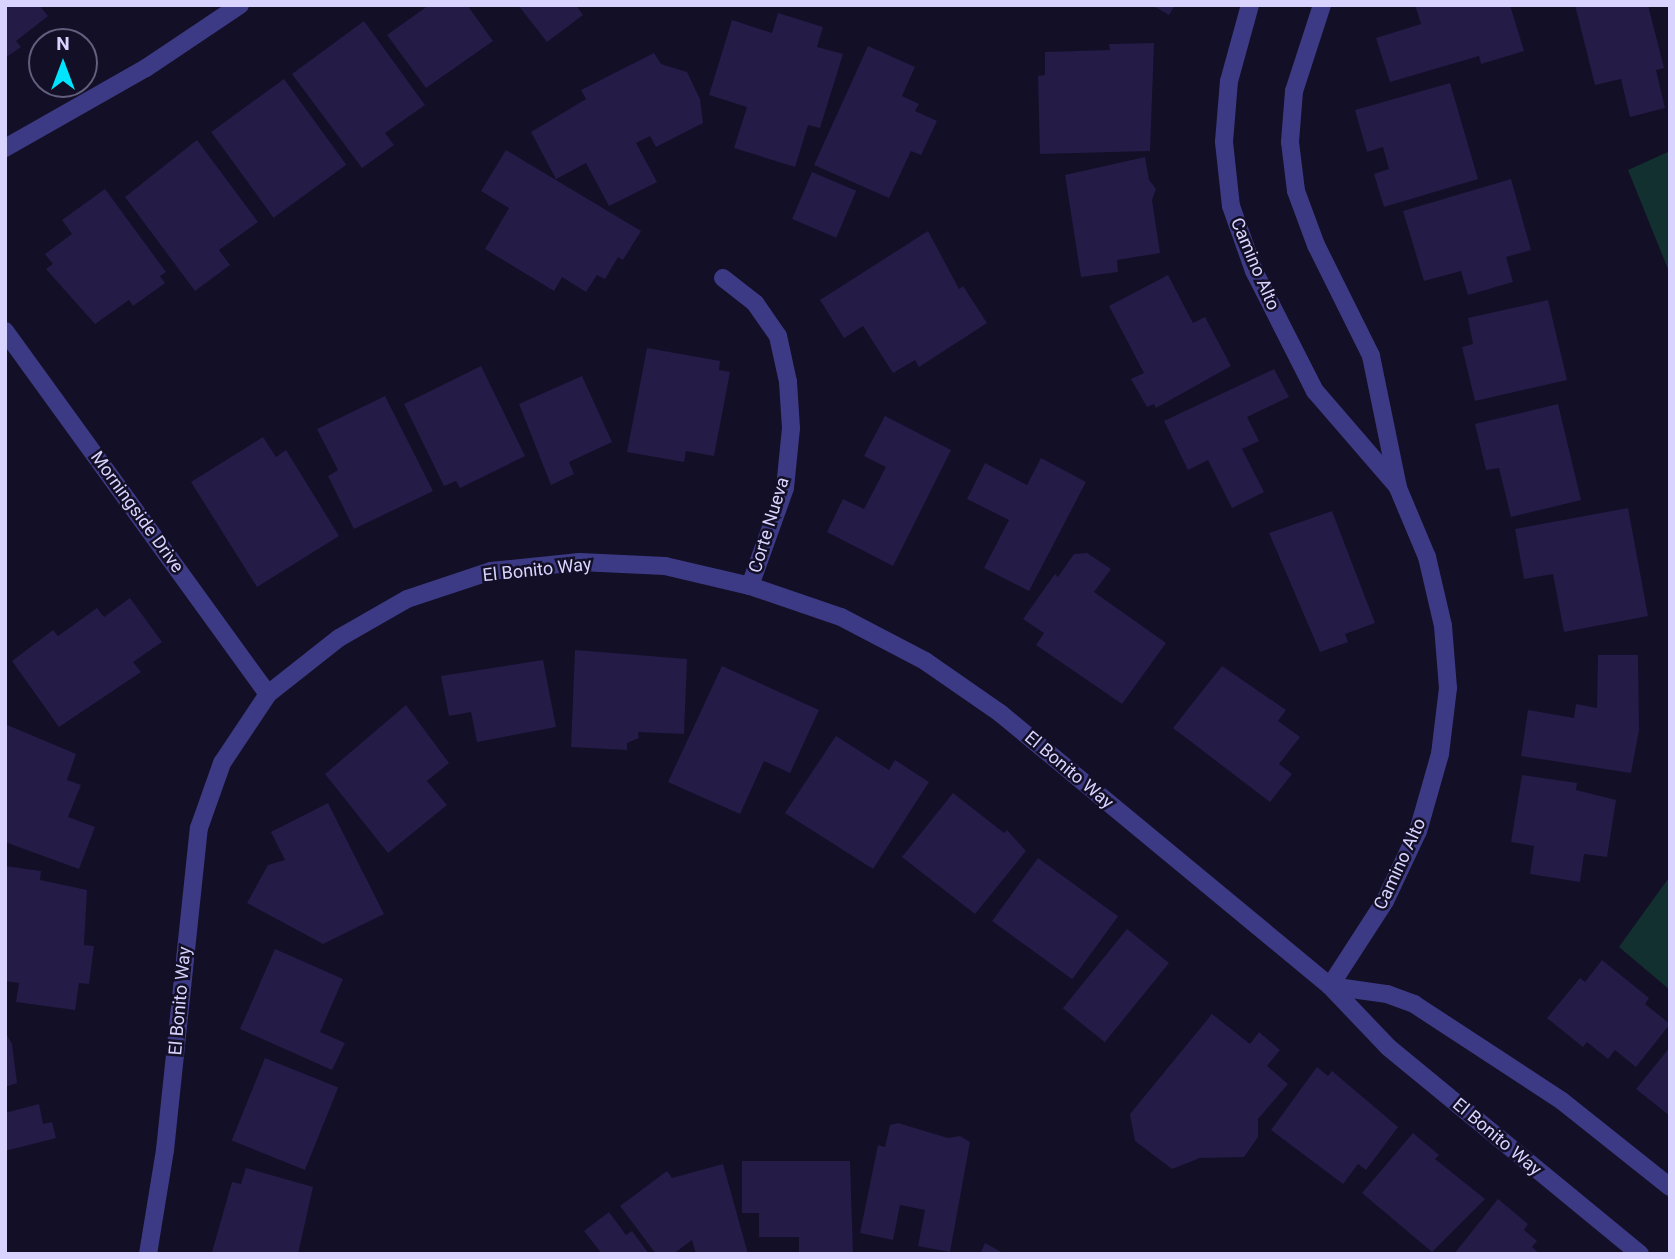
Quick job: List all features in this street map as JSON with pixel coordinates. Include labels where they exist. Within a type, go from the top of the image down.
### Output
[{"type":"street","points":[[5,148],[146,68],[240,5]]},
{"type":"street","name":"Camino Alto","points":[[1250,5],[1229,81],[1224,142],[1231,206],[1254,271],[1315,391],[1398,488]]},
{"type":"street","name":"Camino Alto","points":[[1322,5],[1294,91],[1290,142],[1296,191],[1316,245],[1371,356],[1398,488],[1427,557],[1443,626],[1448,688],[1440,754],[1419,831],[1385,901],[1331,986]]},
{"type":"street","name":"Corte Nueva","points":[[723,278],[755,303],[778,336],[788,382],[791,428],[785,488],[750,586]]},
{"type":"street","name":"Morningside Drive","points":[[5,331],[268,694]]},
{"type":"street","name":"El Bonito Way","points":[[148,1254],[165,1150],[199,828],[222,763],[268,694],[339,638],[407,599],[491,571],[580,562],[653,565],[750,586],[841,617],[936,669],[1000,713],[1331,986],[1380,1039],[1640,1254]]},
{"type":"street","points":[[1331,986],[1387,994],[1414,1004],[1562,1101],[1670,1187]]},
{"type":"green space","points":[[1670,151],[1670,274],[1628,170]]},
{"type":"green space","points":[[1670,876],[1670,990],[1619,947]]},
{"type":"building","points":[[5,5],[39,5],[48,16],[33,28],[28,28],[28,32],[16,41],[21,47],[5,58]]},
{"type":"building","points":[[429,5],[467,5],[493,41],[426,88],[387,35]]},
{"type":"building","points":[[518,5],[576,5],[583,15],[547,42]]},
{"type":"building","points":[[1152,5],[1175,5],[1169,15]]},
{"type":"building","points":[[1415,5],[1510,5],[1524,51],[1481,64],[1479,56],[1390,82],[1376,38],[1421,24]]},
{"type":"building","points":[[1575,5],[1648,5],[1664,68],[1656,70],[1665,108],[1630,117],[1621,79],[1595,85]]},
{"type":"building","points":[[778,13],[823,27],[817,47],[843,54],[820,128],[808,125],[795,167],[734,148],[747,107],[709,95],[732,20],[772,33]]},
{"type":"building","points":[[364,21],[425,105],[385,133],[394,145],[362,168],[292,74]]},
{"type":"building","points":[[1154,43],[1150,151],[1040,154],[1038,76],[1045,75],[1045,52],[1110,50],[1109,44]]},
{"type":"building","points":[[868,46],[915,67],[902,96],[919,104],[915,111],[937,121],[921,155],[911,151],[889,198],[814,165]]},
{"type":"building","points":[[654,53],[661,64],[687,72],[700,99],[703,123],[656,147],[650,136],[636,143],[657,182],[609,206],[586,163],[556,179],[531,132],[586,99],[581,90]]},
{"type":"building","points":[[284,79],[346,165],[273,218],[211,132]]},
{"type":"building","points":[[1450,83],[1478,179],[1384,207],[1374,174],[1389,169],[1383,147],[1367,152],[1355,110]]},
{"type":"building","points":[[197,140],[258,222],[219,250],[230,265],[195,291],[125,197]]},
{"type":"building","points":[[506,150],[641,231],[623,260],[618,257],[605,279],[597,275],[586,292],[562,277],[554,291],[485,249],[509,208],[481,191]]},
{"type":"building","points":[[1145,157],[1149,180],[1156,189],[1152,200],[1160,253],[1117,260],[1118,272],[1081,277],[1065,175]]},
{"type":"building","points":[[812,172],[856,191],[836,238],[792,219]]},
{"type":"building","points":[[1511,179],[1531,250],[1506,257],[1513,282],[1468,295],[1461,271],[1424,281],[1403,211]]},
{"type":"building","points":[[105,189],[166,272],[160,276],[165,283],[133,306],[129,300],[95,324],[46,269],[53,264],[45,254],[72,234],[62,220]]},
{"type":"building","points":[[928,231],[959,289],[963,286],[987,323],[919,367],[915,360],[893,373],[863,326],[844,338],[820,300]]},
{"type":"building","points":[[1168,275],[1193,323],[1205,317],[1231,366],[1156,408],[1154,404],[1147,407],[1131,379],[1144,373],[1109,306]]},
{"type":"building","points":[[1548,300],[1567,380],[1475,401],[1462,347],[1473,344],[1468,318]]},
{"type":"building","points":[[647,348],[720,361],[719,370],[730,372],[714,456],[686,451],[684,462],[627,452]]},
{"type":"building","points":[[481,366],[525,456],[460,488],[456,481],[444,486],[404,404]]},
{"type":"building","points":[[1274,369],[1289,397],[1247,417],[1259,441],[1242,449],[1264,492],[1232,508],[1208,460],[1188,470],[1164,421]]},
{"type":"building","points":[[582,376],[612,442],[569,462],[574,474],[551,485],[519,404]]},
{"type":"building","points":[[385,396],[433,491],[354,529],[328,476],[338,470],[317,429]]},
{"type":"building","points":[[1558,404],[1581,500],[1511,517],[1499,468],[1486,470],[1475,424]]},
{"type":"building","points":[[885,416],[951,450],[893,566],[827,532],[843,499],[864,509],[886,467],[864,456]]},
{"type":"building","points":[[263,437],[276,457],[286,450],[339,536],[257,587],[191,482]]},
{"type":"building","points":[[1041,458],[1086,482],[1029,591],[984,568],[1009,520],[967,499],[985,463],[1027,485]]},
{"type":"building","points":[[1628,508],[1648,616],[1564,632],[1553,574],[1524,579],[1515,529]]},
{"type":"building","points":[[1332,511],[1375,623],[1345,634],[1348,642],[1320,652],[1269,533]]},
{"type":"building","points":[[1087,553],[1111,569],[1094,592],[1166,643],[1122,704],[1036,645],[1044,633],[1023,619],[1055,574],[1058,577],[1074,554]]},
{"type":"building","points":[[130,598],[162,642],[133,662],[141,672],[59,727],[12,661],[53,630],[58,636],[97,608],[104,617]]},
{"type":"building","points":[[575,650],[687,659],[684,734],[638,732],[639,738],[627,743],[627,750],[571,747]]},
{"type":"building","points":[[1598,655],[1638,655],[1639,730],[1631,773],[1521,756],[1528,710],[1574,718],[1576,704],[1597,708]]},
{"type":"building","points":[[543,660],[556,727],[477,742],[471,712],[449,716],[441,676]]},
{"type":"building","points":[[722,666],[819,710],[790,773],[764,761],[740,814],[668,782]]},
{"type":"building","points":[[1222,666],[1286,710],[1278,721],[1300,737],[1279,764],[1292,774],[1270,802],[1173,728]]},
{"type":"building","points":[[406,705],[449,763],[427,781],[447,805],[388,853],[325,774]]},
{"type":"building","points":[[5,724],[76,754],[67,780],[81,785],[68,817],[95,827],[79,869],[5,842]]},
{"type":"building","points":[[836,736],[889,770],[895,760],[929,782],[873,869],[785,813]]},
{"type":"building","points":[[1522,775],[1577,783],[1576,790],[1616,800],[1607,857],[1584,854],[1580,882],[1530,874],[1534,846],[1511,842]]},
{"type":"building","points":[[953,793],[1004,833],[1007,830],[1026,851],[975,914],[902,857]]},
{"type":"building","points":[[328,803],[384,914],[323,944],[247,903],[268,865],[285,860],[271,832]]},
{"type":"building","points":[[1038,858],[1118,916],[1072,979],[992,921]]},
{"type":"building","points":[[5,866],[41,871],[40,880],[87,890],[84,945],[94,946],[89,984],[79,983],[75,1010],[16,1002],[19,983],[5,981]]},
{"type":"building","points":[[1127,929],[1169,963],[1105,1042],[1063,1008]]},
{"type":"building","points":[[275,949],[343,979],[320,1032],[345,1043],[332,1070],[240,1029]]},
{"type":"building","points":[[1602,960],[1649,998],[1645,1004],[1670,1024],[1636,1067],[1615,1050],[1608,1059],[1587,1042],[1583,1047],[1547,1018],[1580,978],[1585,982]]},
{"type":"building","points":[[1212,1014],[1250,1044],[1259,1032],[1280,1050],[1267,1066],[1288,1084],[1258,1119],[1258,1137],[1244,1157],[1200,1158],[1172,1169],[1135,1141],[1130,1114]]},
{"type":"building","points":[[5,1032],[12,1044],[17,1083],[5,1087]]},
{"type":"building","points":[[1670,1047],[1670,1116],[1636,1089]]},
{"type":"building","points":[[265,1058],[338,1088],[305,1170],[232,1141]]},
{"type":"building","points":[[1317,1067],[1328,1076],[1332,1071],[1398,1127],[1366,1170],[1358,1164],[1343,1184],[1271,1130]]},
{"type":"building","points":[[39,1104],[43,1124],[52,1122],[56,1138],[5,1151],[5,1113]]},
{"type":"building","points":[[898,1123],[948,1138],[960,1136],[970,1142],[950,1252],[918,1246],[925,1210],[900,1205],[893,1240],[860,1233],[878,1145],[885,1147],[890,1125]]},
{"type":"building","points":[[1413,1133],[1439,1155],[1435,1159],[1485,1199],[1432,1252],[1362,1193]]},
{"type":"building","points":[[742,1161],[850,1161],[853,1254],[799,1254],[799,1237],[759,1237],[759,1213],[742,1213]]},
{"type":"building","points":[[723,1164],[748,1254],[696,1254],[692,1240],[673,1254],[656,1254],[620,1206],[667,1171],[672,1178]]},
{"type":"building","points":[[246,1168],[313,1187],[298,1254],[212,1252],[232,1182],[241,1184]]},
{"type":"building","points":[[1498,1199],[1528,1224],[1524,1230],[1537,1241],[1532,1247],[1540,1254],[1454,1254]]},
{"type":"building","points":[[609,1212],[626,1235],[632,1231],[649,1254],[602,1254],[584,1231]]},
{"type":"building","points":[[985,1243],[1005,1254],[980,1254]]}]
